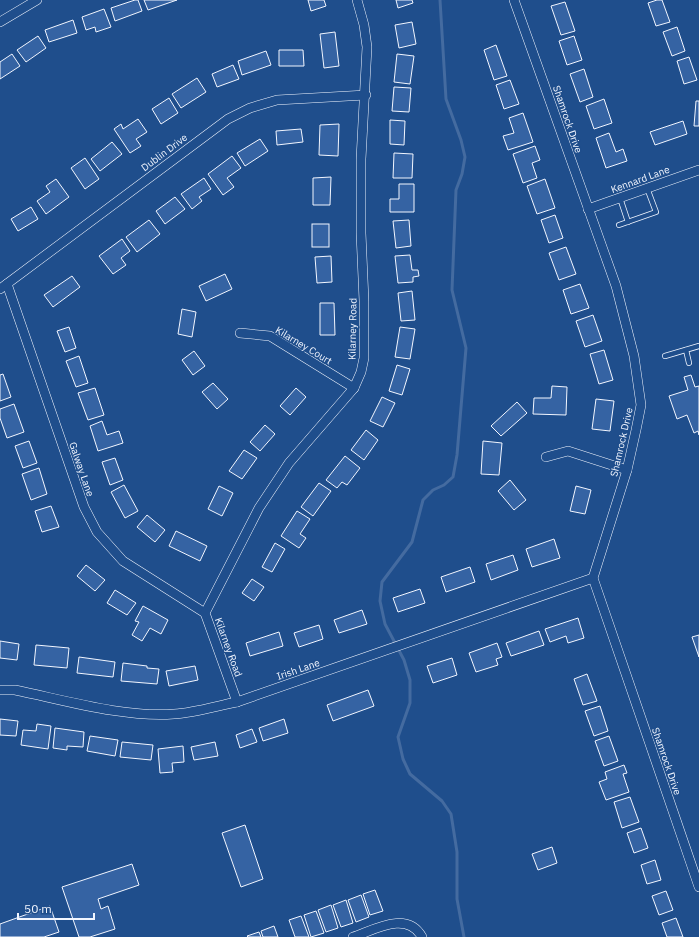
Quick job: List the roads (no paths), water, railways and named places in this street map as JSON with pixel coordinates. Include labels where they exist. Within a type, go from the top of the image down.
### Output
[{"type":"street","points":[[0,22],[37,0]]},
{"type":"street","name":"Kilarney Road","points":[[237,702],[204,613],[259,508],[289,463],[354,388],[361,372],[364,358],[361,166],[366,95],[367,47],[364,25],[357,0]]},
{"type":"street","name":"Shamrock Drive","points":[[514,0],[616,286],[634,356],[641,405],[627,470],[593,578],[699,887]]},
{"type":"street","name":"Dublin Drive","points":[[3,286],[228,119],[250,108],[277,100],[366,95]]},
{"type":"street","name":"Kennard Lane","points":[[588,209],[699,170]]},
{"type":"street","name":"Galway Lane","points":[[3,286],[84,507],[97,532],[123,561],[204,613]]},
{"type":"street","name":"Kilarney Court","points":[[240,333],[270,336],[354,388]]},
{"type":"street","points":[[546,457],[568,451],[627,470]]},
{"type":"street","name":"Irish Lane","points":[[0,690],[15,690],[111,709],[150,714],[174,714],[237,702],[593,578]]},
{"type":"street","points":[[353,937],[393,923],[405,922],[419,931],[422,937]]},
{"type":"lane","points":[[619,225],[656,212],[647,188]]},
{"type":"lane","points":[[620,198],[628,222]]},
{"type":"lane","points":[[665,356],[699,346]]},
{"type":"lane","points":[[686,350],[689,362]]},
{"type":"waterway","points":[[440,0],[446,99],[461,140],[465,157],[462,174],[456,190],[452,290],[466,348],[457,455],[453,477],[444,485],[433,490],[423,500],[412,542],[382,582],[380,601],[385,624],[404,660],[410,680],[410,703],[398,737],[403,759],[410,774],[442,801],[451,814],[457,852],[457,899],[464,937]]}]
